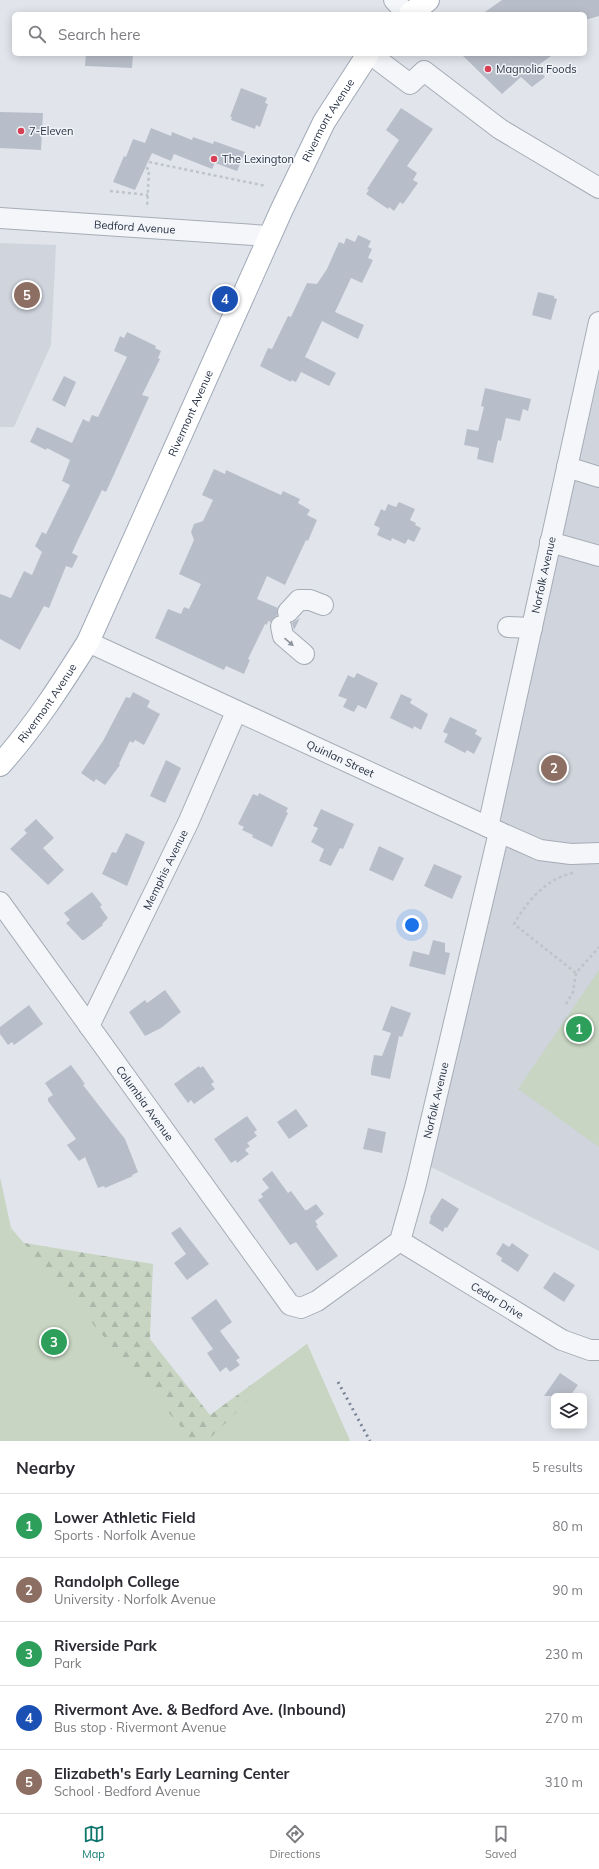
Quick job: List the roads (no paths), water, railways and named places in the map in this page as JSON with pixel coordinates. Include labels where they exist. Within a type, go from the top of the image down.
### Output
[{"type":"main road","points":[[413,12],[428,0]]},
{"type":"main road","name":"Rivermont Avenue","points":[[0,765],[37,719],[88,642],[269,236],[324,122],[368,56]]},
{"type":"street","points":[[394,0],[404,12]]},
{"type":"street","points":[[372,56],[410,84],[424,72],[500,129],[599,188]]},
{"type":"street","name":"Bedford Avenue","points":[[0,218],[269,236]]},
{"type":"street","name":"Norfolk Avenue","points":[[400,1241],[416,1184],[493,830],[532,628],[599,322]]},
{"type":"street","points":[[567,468],[599,477]]},
{"type":"street","points":[[550,542],[599,556]]},
{"type":"street","points":[[304,654],[283,636],[284,619],[300,600],[310,600],[323,605]]},
{"type":"street","points":[[508,627],[532,628]]},
{"type":"street","name":"Quinlan Street","points":[[88,642],[236,712],[493,830],[540,850],[571,854],[599,853]]},
{"type":"street","name":"Memphis Avenue","points":[[89,1026],[188,823],[236,712]]},
{"type":"street","name":"Columbia Avenue","points":[[0,902],[290,1305],[301,1308],[317,1301],[400,1241]]},
{"type":"street","name":"Cedar Drive","points":[[400,1241],[562,1340],[590,1350],[599,1350]]},
{"type":"railway","points":[[338,1382],[370,1441]]},
{"type":"place","name":"Magnolia Foods","points":[[488,69]]},
{"type":"place","name":"7-Eleven","points":[[21,131]]},
{"type":"place","name":"The Lexington","points":[[214,159]]},
{"type":"place","name":"Elizabeth's Early Learning Center","points":[[27,295]]},
{"type":"place","name":"Rivermont Ave. & Bedford Ave. (Inbound)","points":[[225,299]]},
{"type":"place","name":"Randolph College","points":[[554,768]]},
{"type":"place","name":"Lower Athletic Field","points":[[579,1029]]},
{"type":"place","name":"Riverside Park","points":[[54,1342]]}]
